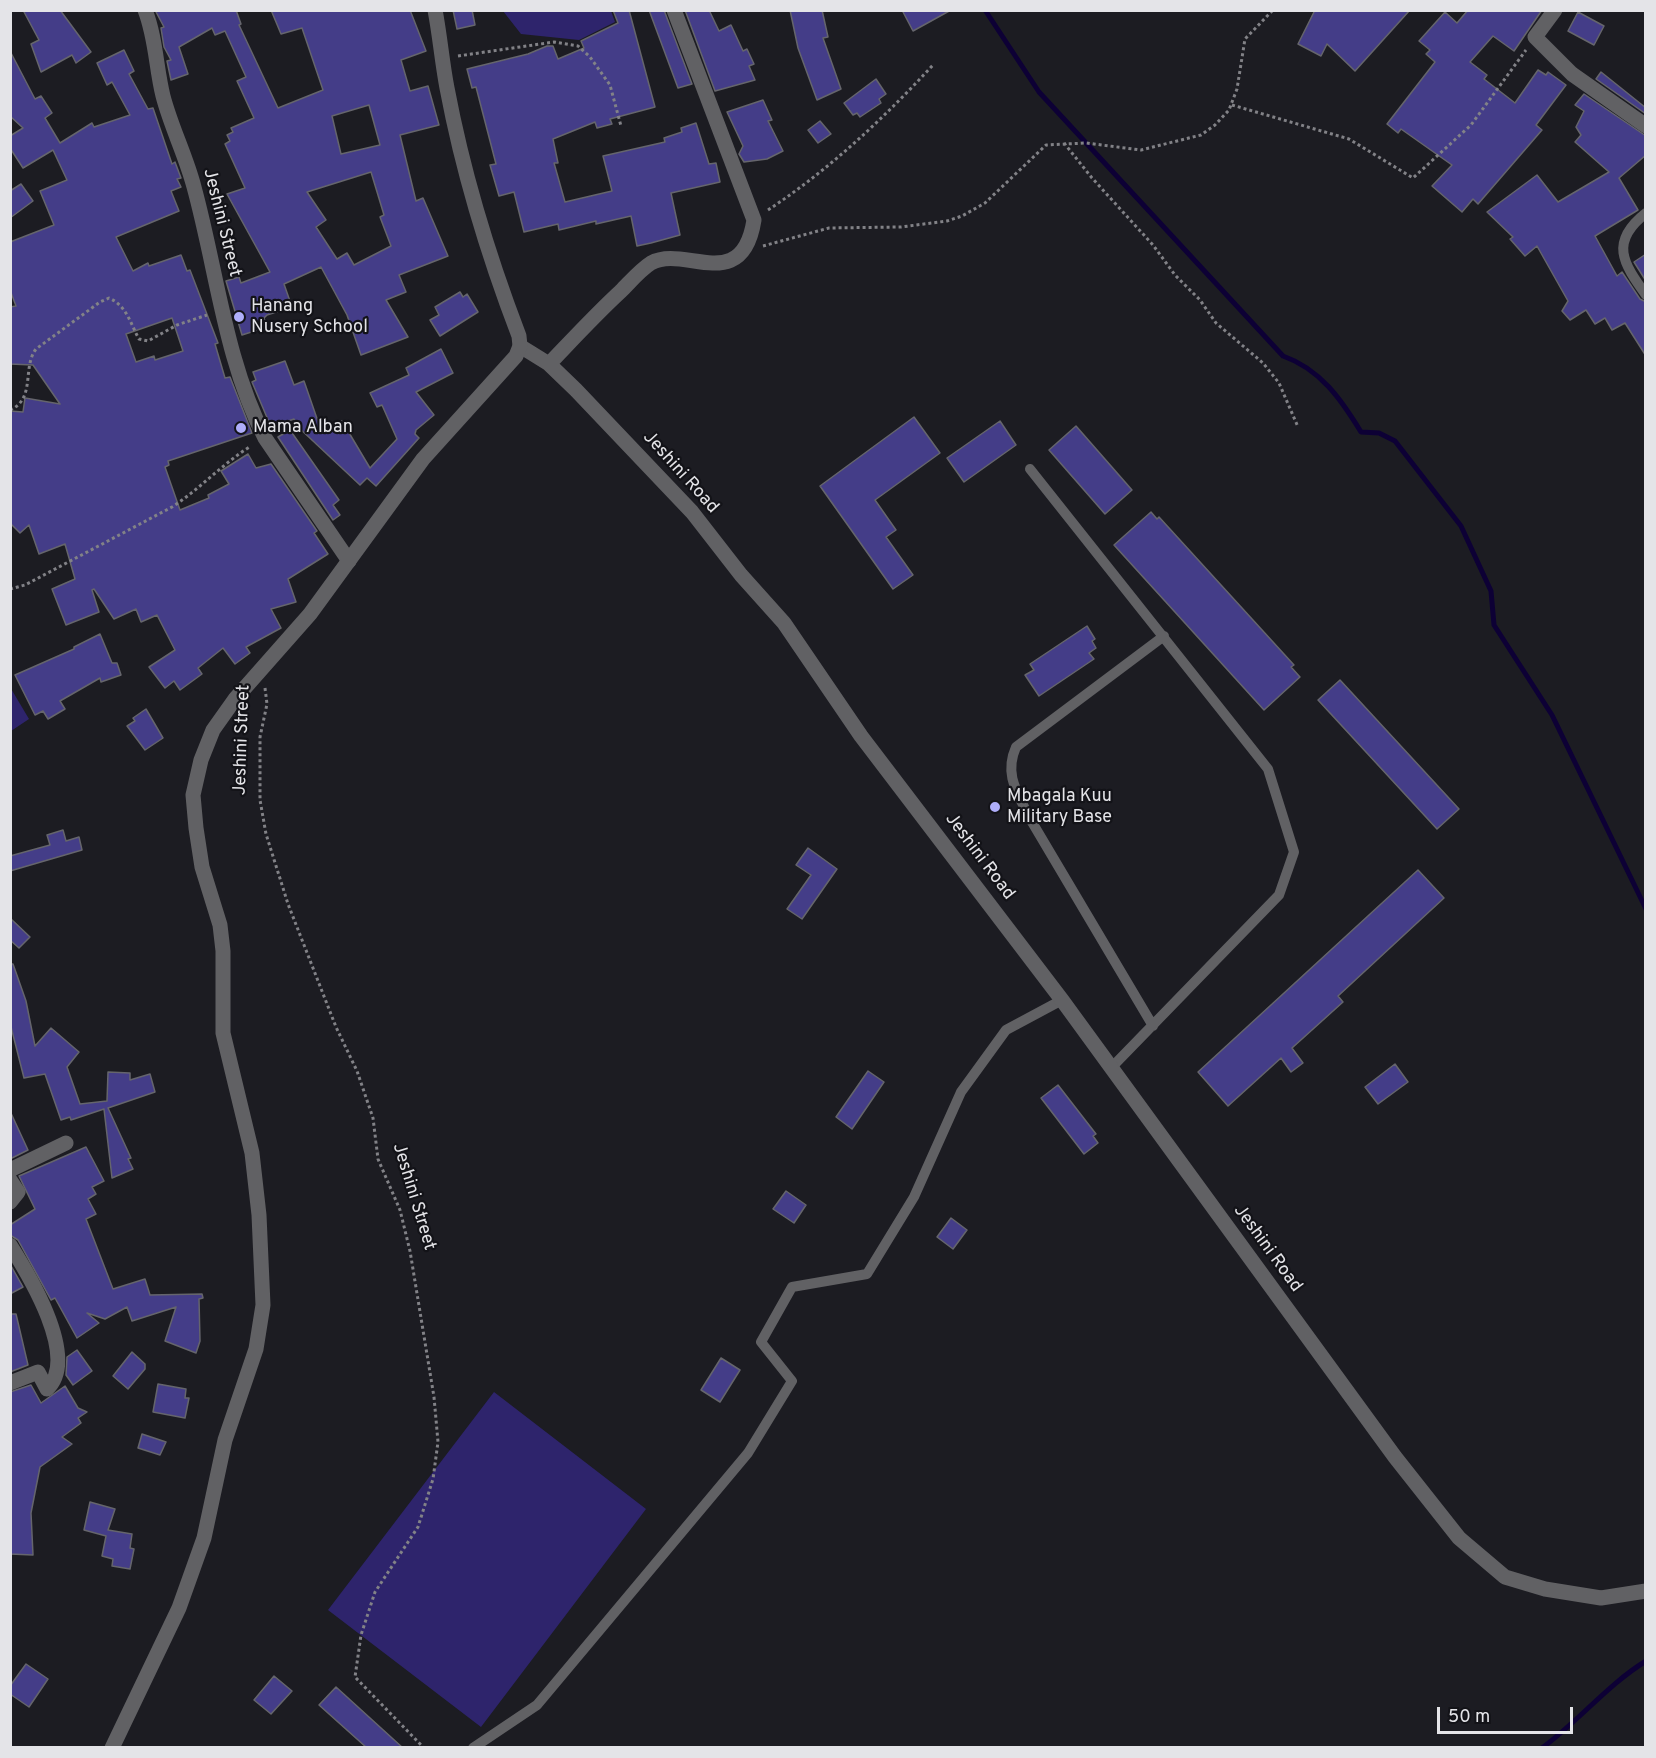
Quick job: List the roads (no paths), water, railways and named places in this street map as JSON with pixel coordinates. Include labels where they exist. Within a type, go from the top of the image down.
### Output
[{"type":"street","name":"Jeshini Street","points":[[145,10],[163,95],[175,137],[194,184],[231,349],[256,419],[265,438],[349,561]]},
{"type":"street","points":[[112,1748],[179,1608],[204,1538],[225,1440],[256,1349],[263,1305],[259,1215],[252,1153],[223,1033],[223,951],[220,925],[202,867],[193,795],[201,760],[213,730],[235,699],[310,614],[423,459],[516,356],[520,346],[519,336],[476,215],[447,86],[435,10]]},
{"type":"street","points":[[549,364],[592,318],[649,264],[663,259],[713,264],[736,256],[752,238],[754,220],[674,10]]},
{"type":"street","points":[[1555,10],[1535,37],[1572,74],[1646,126]]},
{"type":"street","name":"Jeshini Road","points":[[520,346],[549,364],[692,512],[741,575],[784,623],[861,736],[1062,999],[1388,1447],[1459,1538],[1505,1577],[1545,1589],[1601,1598],[1646,1591]]},
{"type":"street","points":[[10,1170],[66,1143]]},
{"type":"street","points":[[10,1180],[18,1192],[10,1202]]},
{"type":"street","points":[[10,1245],[51,1323],[58,1352],[54,1380],[47,1389],[38,1372],[10,1383]]},
{"type":"lane","points":[[1646,213],[1627,231],[1622,244],[1622,255],[1629,272],[1646,295]]},
{"type":"lane","points":[[1030,469],[1268,769],[1294,852],[1279,895],[1112,1067]]},
{"type":"lane","points":[[1153,1026],[1029,817],[1013,782],[1010,762],[1016,747],[1164,636]]},
{"type":"lane","points":[[473,1748],[537,1705],[748,1453],[792,1381],[761,1342],[792,1287],[867,1274],[914,1197],[961,1092],[1006,1030],[1062,999]]},
{"type":"waterway","points":[[985,10],[1039,92],[1283,356],[1319,377],[1346,408],[1361,432],[1379,433],[1395,441],[1461,526],[1491,591],[1494,625],[1552,715],[1646,909]]},
{"type":"waterway","points":[[1542,1748],[1618,1681],[1646,1661]]},
{"type":"place","name":"Hanang Nusery School","points":[[239,317]]},
{"type":"place","name":"Mama Alban","points":[[241,428]]},
{"type":"place","name":"Mbagala Kuu Military Base","points":[[995,807]]}]
